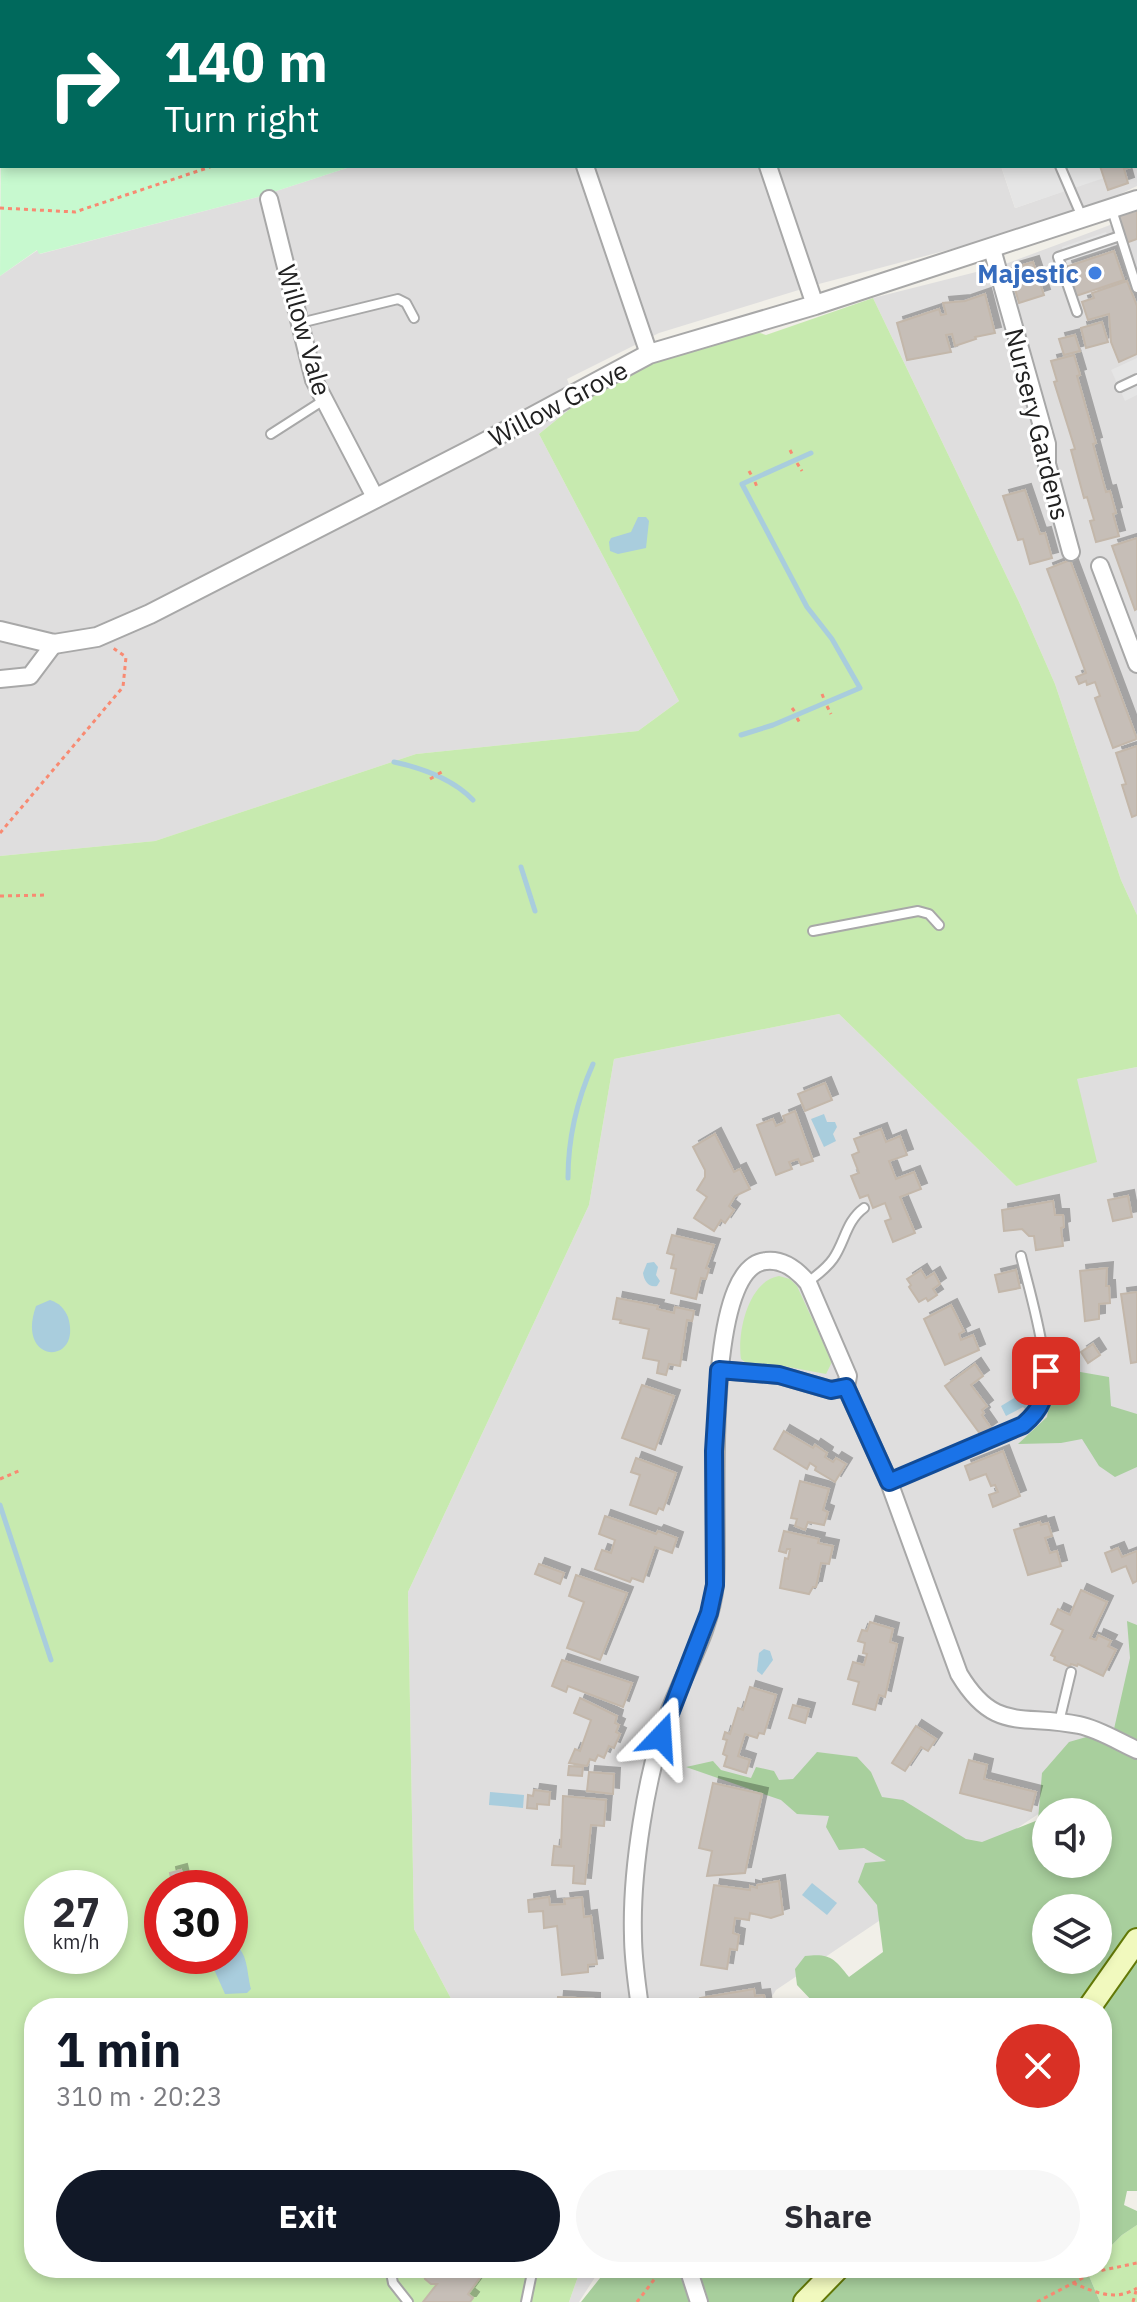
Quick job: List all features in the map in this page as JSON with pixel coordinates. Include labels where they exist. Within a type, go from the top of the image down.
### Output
[{"type":"main road","points":[[1096,1998],[1137,1940]]},
{"type":"main road","points":[[805,2302],[828,2278]]},
{"type":"street","points":[[586,168],[649,354]]},
{"type":"street","points":[[769,168],[815,305]]},
{"type":"street","name":"Willow Vale","points":[[269,199],[314,380],[376,499]]},
{"type":"street","name":"Willow Grove","points":[[0,631],[54,644],[97,637],[150,614],[376,499],[649,354],[815,305],[1137,200]]},
{"type":"street","name":"Nursery Gardens","points":[[992,249],[1047,444],[1047,464],[1071,552]]},
{"type":"street","points":[[1100,566],[1130,622],[1137,664]]},
{"type":"street","points":[[0,679],[30,676],[54,644]]},
{"type":"street","points":[[639,1998],[633,1936],[642,1820],[668,1715],[701,1635],[715,1585],[714,1451],[719,1370],[735,1296],[748,1270],[759,1262],[773,1261],[800,1274],[808,1283],[848,1376],[846,1387],[889,1482],[959,1674],[971,1693],[985,1708],[1005,1717],[1082,1725],[1137,1750]]},
{"type":"street","points":[[719,1370],[779,1375],[831,1390],[846,1387]]},
{"type":"street","points":[[691,2278],[699,2302]]},
{"type":"lane","points":[[1061,168],[1083,218]]},
{"type":"lane","points":[[1112,209],[1137,288]]},
{"type":"lane","points":[[1077,312],[1058,257],[1120,236]]},
{"type":"lane","points":[[300,323],[398,299],[406,303],[414,318]]},
{"type":"lane","points":[[1120,387],[1137,379]]},
{"type":"lane","points":[[271,434],[324,400]]},
{"type":"lane","points":[[813,931],[913,911],[929,914],[939,925]]},
{"type":"lane","points":[[808,1283],[834,1258],[845,1231],[864,1208]]},
{"type":"lane","points":[[889,1482],[1023,1425],[1038,1413],[1044,1397],[1046,1371],[1021,1256]]},
{"type":"lane","points":[[1059,1722],[1071,1672]]},
{"type":"lane","points":[[392,2278],[408,2302]]},
{"type":"lane","points":[[526,2302],[531,2278]]},
{"type":"path","points":[[0,208],[75,212],[207,168]]},
{"type":"path","points":[[790,450],[793,456]]},
{"type":"path","points":[[797,463],[802,471]]},
{"type":"path","points":[[749,471],[752,476]]},
{"type":"path","points":[[755,482],[757,487]]},
{"type":"path","points":[[0,833],[123,687],[126,657],[97,637]]},
{"type":"path","points":[[822,694],[824,699]]},
{"type":"path","points":[[827,706],[831,714]]},
{"type":"path","points":[[430,779],[438,774]]},
{"type":"path","points":[[0,896],[47,895]]},
{"type":"path","points":[[0,1479],[21,1470]]},
{"type":"path","points":[[1112,2268],[1137,2263]]},
{"type":"path","points":[[637,2302],[655,2278]]},
{"type":"path","points":[[1037,2302],[1083,2278]]},
{"type":"path","points":[[1073,2283],[1116,2297],[1128,2294],[1137,2287]]},
{"type":"path","points":[[1131,2302],[1137,2287]]},
{"type":"path","points":[[1128,2294],[1131,2302]]},
{"type":"shaded area","points":[[347,168],[1002,168],[1015,208],[1104,177],[1100,168],[1137,168],[1137,186],[1001,236],[815,285],[659,333],[567,379],[576,404],[539,434],[679,701],[638,731],[416,754],[155,841],[0,856],[0,276],[38,250],[40,254],[258,197]]},
{"type":"shaded area","points":[[1002,168],[1100,168],[1104,178],[1015,208]]},
{"type":"shaded area","points":[[1137,215],[1137,915],[1121,880],[1055,684],[1019,602],[873,298],[1000,266]]},
{"type":"shaded area","points":[[1106,232],[1111,249],[1067,263],[1062,247]]},
{"type":"shaded area","points":[[1137,358],[1137,395],[1125,401],[1111,370]]},
{"type":"shaded area","points":[[839,1014],[1016,1186],[1077,1079],[1137,1067],[1137,1748],[1062,1798],[1032,1798],[1032,1818],[776,1990],[771,1998],[451,1998],[414,1929],[408,1592],[589,1205],[614,1059]]},
{"type":"shaded area","points":[[577,2278],[595,2278],[579,2302],[569,2302]]},
{"type":"green space","points":[[1,168],[347,168],[258,197],[39,254],[37,250],[0,276]]},
{"type":"green space","points":[[873,298],[1019,602],[1055,684],[1121,880],[1137,915],[1137,1067],[1077,1079],[1097,1162],[1016,1186],[839,1014],[614,1059],[589,1205],[408,1592],[414,1929],[451,1998],[24,1998],[24,2278],[577,2278],[569,2302],[0,2302],[0,856],[155,841],[416,754],[638,731],[679,701],[539,434],[576,404],[655,362],[754,331],[766,335]]},
{"type":"green space","points":[[779,1276],[790,1279],[797,1286],[832,1362],[826,1374],[778,1365],[750,1366],[741,1359],[743,1323],[752,1298],[759,1287]]},
{"type":"green space","points":[[1069,1370],[1109,1377],[1111,1406],[1137,1414],[1137,1467],[1115,1477],[1099,1466],[1082,1439],[1018,1444],[1047,1417],[1054,1377]]},
{"type":"green space","points":[[1127,1621],[1137,1625],[1137,2191],[1127,2191],[1124,2205],[1137,2211],[1137,2225],[1112,2245],[1112,1998],[809,1998],[797,1985],[795,1969],[805,1956],[831,1958],[849,1977],[883,1952],[877,1905],[858,1882],[865,1863],[886,1861],[864,1848],[839,1850],[826,1827],[829,1816],[797,1814],[781,1800],[686,1767],[713,1761],[721,1770],[751,1778],[756,1767],[774,1771],[779,1780],[793,1779],[817,1752],[857,1757],[871,1772],[882,1797],[903,1800],[966,1839],[982,1842],[1032,1822],[1032,1878],[1112,1878],[1112,1798],[1040,1798],[1042,1773],[1069,1742],[1114,1729],[1130,1658]]},
{"type":"green space","points":[[1137,2225],[1137,2302],[1100,2302],[1090,2278],[1112,2278],[1112,2245]]},
{"type":"green space","points":[[600,2278],[1090,2278],[1100,2302],[581,2302]]},
{"type":"water","points":[[638,517],[646,517],[649,521],[646,548],[618,554],[610,551],[611,538],[631,532]]},
{"type":"water","points":[[824,1114],[827,1122],[835,1122],[837,1127],[833,1134],[836,1141],[824,1147],[811,1119]]},
{"type":"water","points":[[654,1262],[660,1281],[657,1286],[647,1283],[643,1273],[647,1263]]},
{"type":"water","points":[[50,1300],[65,1311],[70,1333],[59,1351],[50,1352],[34,1340],[32,1325],[36,1306]]},
{"type":"water","points":[[1021,1394],[1029,1407],[1006,1416],[1001,1406]]},
{"type":"water","points":[[764,1649],[770,1651],[773,1660],[762,1675],[757,1671],[759,1653]]},
{"type":"water","points":[[490,1792],[524,1795],[523,1808],[489,1805]]},
{"type":"water","points":[[812,1883],[837,1903],[827,1915],[802,1895]]},
{"type":"water","points":[[248,1973],[251,1989],[247,1993],[225,1994],[216,1974]]},
{"type":"building","points":[[1101,168],[1127,168],[1124,169],[1128,183],[1108,190]]},
{"type":"building","points":[[1137,208],[1137,239],[1126,243],[1117,211]]},
{"type":"building","name":"Majestic","points":[[1114,251],[1124,280],[1076,296],[1066,267]]},
{"type":"building","points":[[1033,262],[1044,295],[1019,303],[1009,269]]},
{"type":"building","points":[[1127,281],[1137,306],[1137,354],[1119,362],[1111,342],[1109,314],[1088,320],[1082,302],[1094,298],[1092,293]]},
{"type":"building","points":[[985,294],[995,333],[955,346],[952,334],[946,335],[951,352],[907,360],[897,323],[939,309],[941,315],[946,314],[943,303],[965,301]]},
{"type":"building","points":[[1102,322],[1108,342],[1086,348],[1081,328]]},
{"type":"building","points":[[1075,335],[1080,351],[1064,355],[1059,339]]},
{"type":"building","points":[[1074,355],[1096,443],[1093,444],[1106,492],[1110,491],[1119,536],[1096,542],[1090,521],[1094,520],[1087,497],[1084,498],[1071,450],[1075,449],[1054,382],[1057,381],[1051,361]]},
{"type":"building","points":[[1025,490],[1040,534],[1045,533],[1052,558],[1030,564],[1023,539],[1018,540],[1003,496]]},
{"type":"building","points":[[1137,538],[1137,609],[1135,610],[1112,546]]},
{"type":"building","points":[[1070,560],[1137,739],[1113,748],[1095,698],[1100,696],[1095,682],[1079,684],[1076,677],[1086,673],[1047,569]]},
{"type":"building","points":[[1137,746],[1137,815],[1132,817],[1116,753]]},
{"type":"building","points":[[825,1083],[832,1100],[805,1111],[798,1094]]},
{"type":"building","points":[[795,1111],[813,1161],[801,1165],[798,1159],[789,1162],[792,1169],[776,1175],[757,1125],[773,1119],[776,1126],[785,1122],[783,1116]]},
{"type":"building","points":[[881,1129],[886,1142],[900,1136],[907,1155],[889,1161],[896,1179],[914,1172],[921,1189],[900,1197],[915,1233],[893,1242],[885,1221],[891,1219],[885,1203],[873,1208],[868,1195],[860,1198],[851,1176],[859,1173],[852,1155],[859,1152],[854,1139]]},
{"type":"building","points":[[715,1134],[734,1172],[740,1169],[750,1189],[735,1196],[729,1206],[734,1210],[725,1223],[721,1220],[714,1231],[694,1218],[707,1197],[697,1190],[705,1177],[705,1170],[693,1147]]},
{"type":"building","points":[[1128,1196],[1132,1217],[1113,1221],[1108,1200]]},
{"type":"building","points":[[1053,1201],[1055,1215],[1063,1215],[1063,1246],[1036,1250],[1034,1236],[1029,1236],[1022,1229],[1004,1231],[1002,1210]]},
{"type":"building","points":[[672,1235],[714,1245],[706,1268],[709,1269],[706,1279],[701,1278],[696,1299],[671,1293],[676,1269],[671,1268],[674,1255],[667,1253]]},
{"type":"building","points":[[1107,1268],[1106,1286],[1109,1286],[1110,1303],[1099,1304],[1099,1319],[1085,1321],[1080,1271]]},
{"type":"building","points":[[921,1270],[926,1278],[934,1273],[940,1284],[933,1289],[937,1295],[919,1302],[907,1279]]},
{"type":"building","points":[[1016,1270],[1020,1288],[999,1292],[995,1275]]},
{"type":"building","points":[[1137,1292],[1137,1362],[1131,1363],[1121,1294]]},
{"type":"building","points":[[617,1298],[658,1306],[657,1309],[674,1313],[675,1307],[694,1311],[692,1321],[687,1320],[680,1366],[669,1364],[666,1375],[657,1373],[659,1361],[643,1358],[649,1329],[613,1319]]},
{"type":"building","points":[[951,1305],[964,1331],[959,1334],[961,1340],[973,1335],[979,1350],[945,1365],[924,1319]]},
{"type":"building","points":[[1093,1344],[1100,1355],[1088,1363],[1081,1352]]},
{"type":"building","points":[[975,1364],[983,1376],[971,1385],[987,1406],[982,1410],[982,1415],[991,1428],[981,1435],[945,1386]]},
{"type":"building","points":[[1023,1365],[1029,1377],[1021,1382],[1014,1369]]},
{"type":"building","points":[[642,1385],[674,1396],[655,1450],[622,1438]]},
{"type":"building","points":[[784,1431],[813,1448],[815,1445],[827,1453],[825,1457],[833,1462],[836,1458],[846,1464],[835,1482],[815,1470],[816,1467],[810,1463],[807,1469],[774,1449]]},
{"type":"building","points":[[1003,1451],[1020,1496],[993,1507],[989,1495],[998,1492],[995,1485],[991,1486],[986,1474],[970,1480],[965,1466]]},
{"type":"building","points":[[636,1458],[676,1473],[663,1510],[659,1508],[656,1514],[630,1505],[640,1475],[631,1472]]},
{"type":"building","points":[[800,1481],[829,1489],[823,1510],[828,1512],[824,1525],[808,1522],[805,1530],[795,1526],[797,1519],[791,1518]]},
{"type":"building","points":[[605,1516],[677,1538],[672,1553],[655,1547],[643,1582],[632,1578],[630,1582],[595,1569],[602,1550],[611,1553],[615,1540],[599,1534]]},
{"type":"building","points":[[1040,1522],[1041,1525],[1048,1523],[1052,1536],[1045,1538],[1050,1553],[1057,1551],[1061,1566],[1028,1575],[1014,1530]]},
{"type":"building","points":[[784,1531],[819,1539],[818,1543],[833,1546],[829,1564],[821,1563],[816,1587],[809,1594],[780,1588],[785,1558],[788,1559],[790,1549],[786,1553],[779,1551]]},
{"type":"building","points":[[1118,1548],[1122,1557],[1137,1551],[1137,1581],[1133,1583],[1126,1566],[1112,1572],[1105,1553]]},
{"type":"building","points":[[539,1564],[564,1573],[560,1584],[535,1574]]},
{"type":"building","points":[[576,1575],[627,1593],[600,1660],[567,1648],[584,1602],[569,1596]]},
{"type":"building","points":[[1081,1590],[1107,1602],[1090,1638],[1096,1640],[1098,1635],[1111,1641],[1108,1646],[1116,1650],[1103,1676],[1078,1664],[1071,1664],[1070,1667],[1054,1660],[1055,1657],[1051,1655],[1063,1630],[1051,1624],[1058,1609],[1070,1615]]},
{"type":"building","points":[[870,1622],[893,1629],[890,1642],[897,1644],[885,1697],[879,1695],[875,1710],[853,1704],[859,1682],[848,1679],[853,1662],[864,1665],[867,1654],[863,1653],[865,1643],[858,1641],[862,1630],[867,1631]]},
{"type":"building","points":[[562,1660],[632,1683],[623,1707],[568,1686],[566,1692],[552,1686]]},
{"type":"building","points":[[750,1687],[776,1695],[764,1734],[759,1733],[757,1738],[745,1734],[738,1756],[750,1760],[746,1773],[724,1766],[727,1740],[723,1739],[725,1732],[730,1734],[738,1708],[743,1710]]},
{"type":"building","points":[[580,1698],[617,1716],[615,1723],[619,1725],[616,1732],[620,1734],[614,1748],[609,1746],[604,1758],[598,1755],[595,1761],[590,1759],[587,1766],[569,1763],[575,1749],[580,1751],[591,1720],[574,1713]]},
{"type":"building","points":[[793,1705],[809,1709],[805,1723],[789,1718]]},
{"type":"building","points":[[916,1726],[936,1739],[928,1751],[921,1747],[905,1771],[892,1763]]},
{"type":"building","points":[[969,1760],[987,1765],[984,1779],[1036,1792],[1031,1811],[960,1793]]},
{"type":"building","points":[[569,1766],[583,1767],[582,1776],[568,1775]]},
{"type":"building","points":[[589,1772],[614,1774],[613,1794],[587,1791]]},
{"type":"building","points":[[713,1783],[762,1794],[745,1873],[707,1876],[712,1851],[699,1848]]},
{"type":"building","points":[[534,1790],[550,1792],[549,1805],[537,1804],[537,1809],[527,1808],[528,1795],[533,1796]]},
{"type":"building","points":[[563,1796],[606,1800],[604,1826],[591,1825],[585,1884],[573,1883],[574,1866],[552,1865],[554,1846],[561,1847]]},
{"type":"building","points":[[779,1881],[783,1914],[771,1918],[750,1913],[749,1920],[735,1918],[733,1933],[739,1935],[737,1950],[730,1949],[727,1969],[701,1965],[714,1885],[750,1890],[750,1886],[757,1888],[757,1885]]},
{"type":"building","points":[[549,1897],[550,1905],[565,1904],[564,1899],[582,1897],[584,1917],[591,1916],[597,1964],[588,1965],[588,1972],[562,1975],[557,1926],[544,1928],[543,1911],[529,1912],[528,1900]]},
{"type":"building","points":[[754,1989],[755,1996],[764,1995],[764,1998],[700,1998]]},
{"type":"building","points":[[480,2278],[468,2294],[473,2298],[470,2302],[423,2302],[437,2284],[425,2279]]},
{"type":"waterway","points":[[741,735],[773,725],[860,688],[832,639],[807,607],[742,484],[811,453]]},
{"type":"waterway","points":[[394,762],[436,775],[473,800]]},
{"type":"waterway","points":[[521,867],[535,911]]},
{"type":"waterway","points":[[568,1178],[574,1120],[593,1064]]},
{"type":"waterway","points":[[0,1505],[51,1660]]},
{"type":"place","name":"Majestic","points":[[1095,273]]},
{"type":"route","points":[[661,1737],[709,1613],[715,1585],[714,1451],[719,1370],[779,1375],[831,1390],[846,1387],[889,1482],[1023,1425],[1038,1413],[1044,1397],[1046,1371]]}]
